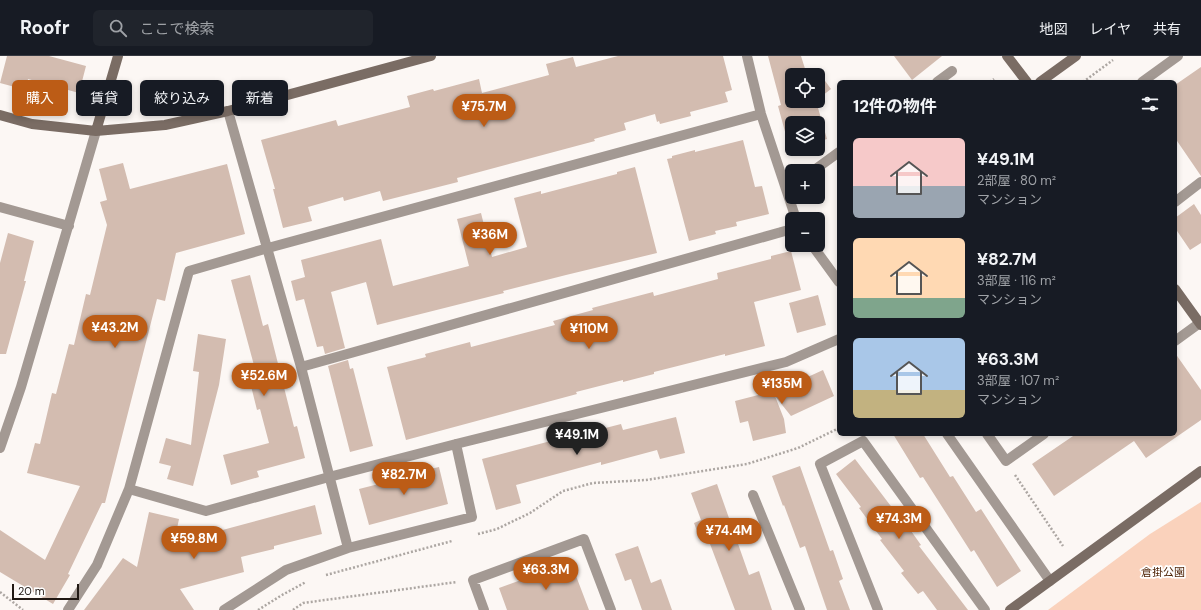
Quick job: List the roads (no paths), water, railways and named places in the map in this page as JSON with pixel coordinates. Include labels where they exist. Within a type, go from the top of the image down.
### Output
[{"type":"street","points":[[0,448],[22,387],[118,56]]},
{"type":"street","points":[[0,115],[32,124],[96,131],[165,125],[228,111],[431,56]]},
{"type":"street","points":[[746,56],[761,114],[785,175]]},
{"type":"street","points":[[1007,56],[1025,80]]},
{"type":"street","points":[[1043,80],[1076,56]]},
{"type":"street","points":[[1145,80],[1178,56]]},
{"type":"street","points":[[940,80],[952,71]]},
{"type":"street","points":[[228,111],[301,367],[348,548]]},
{"type":"street","points":[[68,610],[97,565],[129,489],[189,271],[268,248],[761,114]]},
{"type":"street","points":[[822,164],[837,153]]},
{"type":"street","points":[[1177,200],[1201,182]]},
{"type":"street","points":[[0,207],[69,226]]},
{"type":"street","points":[[301,367],[785,231]]},
{"type":"street","points":[[817,252],[837,279]]},
{"type":"street","points":[[1177,292],[1201,323],[1177,340]]},
{"type":"street","points":[[129,489],[206,511],[456,444],[786,362],[837,340]]},
{"type":"street","points":[[949,436],[1050,581]]},
{"type":"street","points":[[988,436],[1006,461],[1041,436]]},
{"type":"street","points":[[878,610],[820,464],[863,441],[985,610]]},
{"type":"street","points":[[224,610],[286,570],[348,548],[472,517],[456,444]]},
{"type":"street","points":[[1010,610],[1201,471]]},
{"type":"street","points":[[753,495],[800,610]]},
{"type":"street","points":[[484,610],[473,580],[584,539],[611,610]]},
{"type":"park label","name":"倉掛公園","points":[[1163,572]]}]
